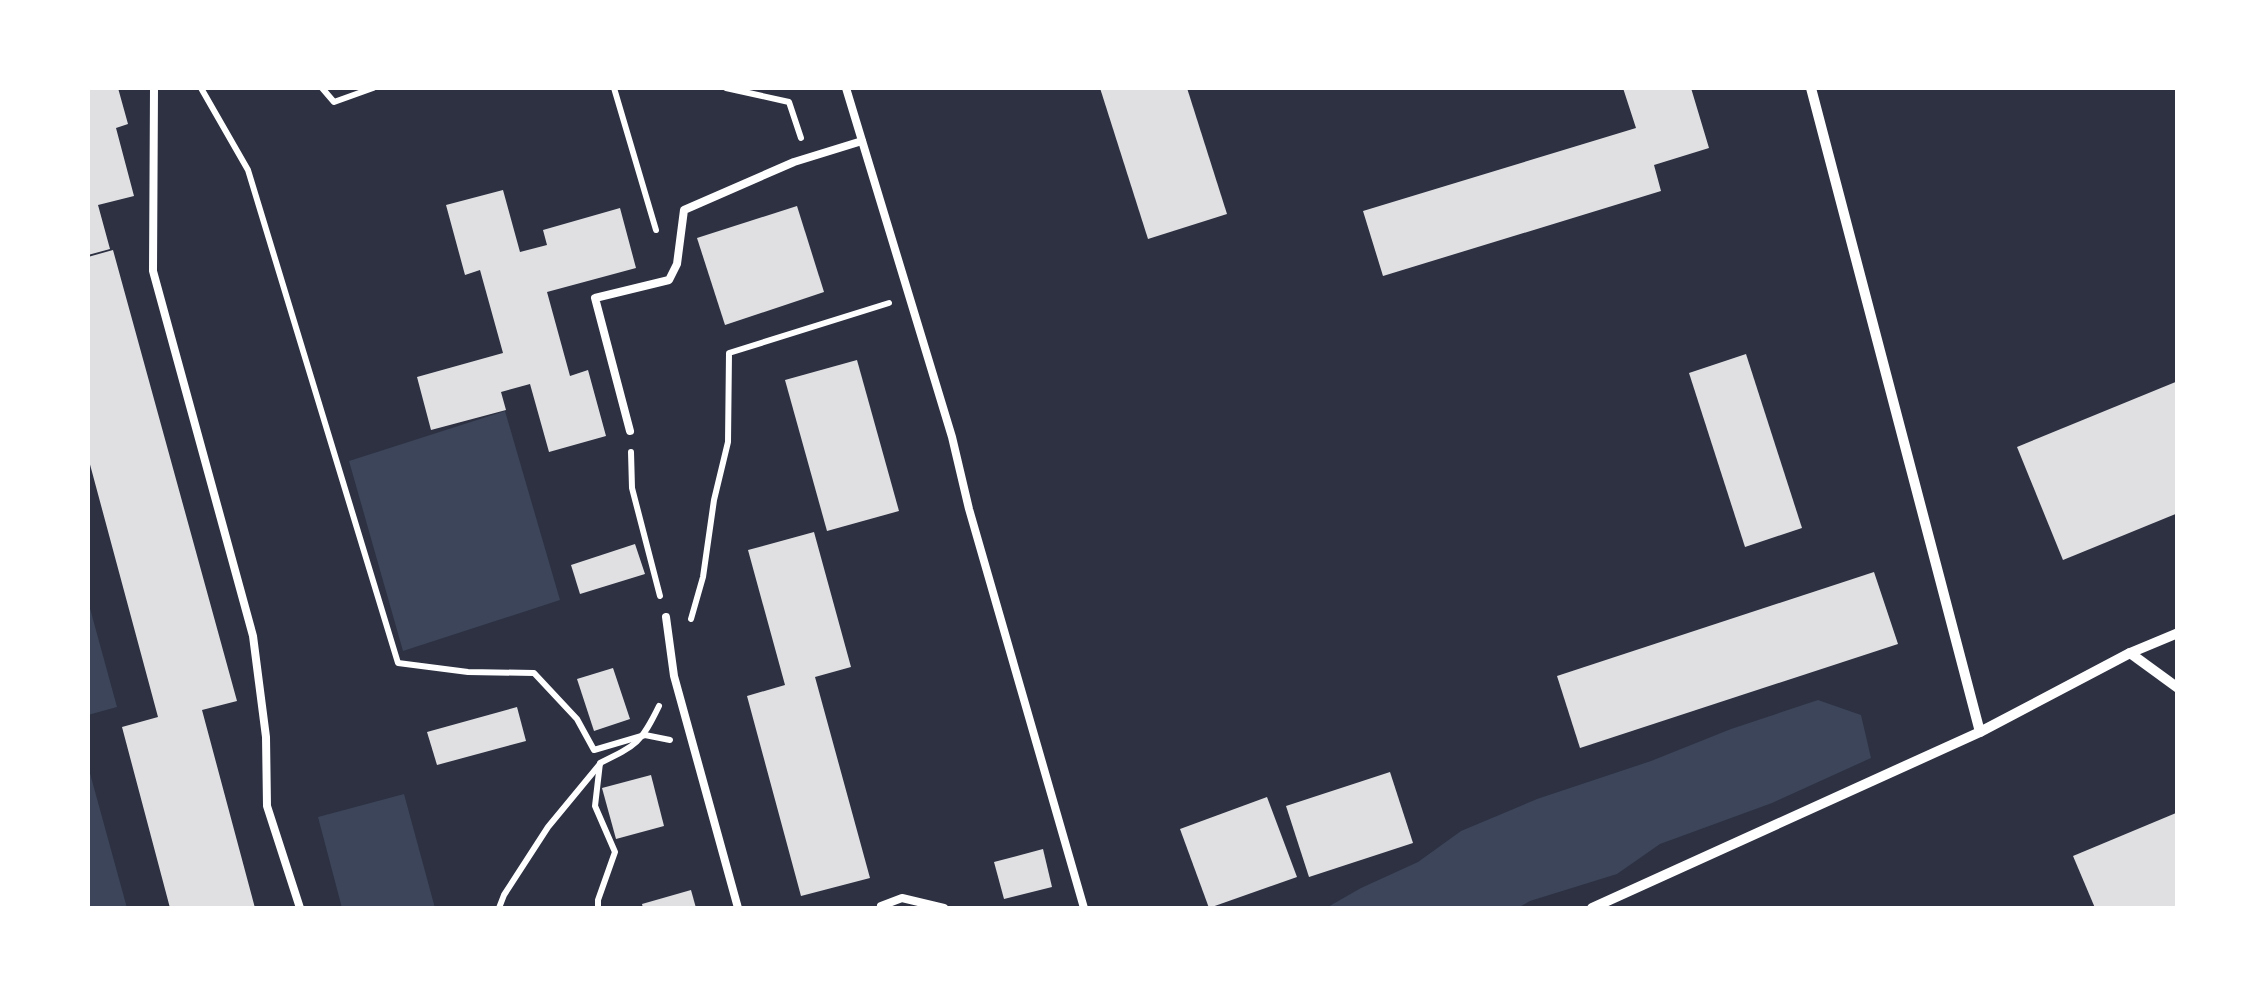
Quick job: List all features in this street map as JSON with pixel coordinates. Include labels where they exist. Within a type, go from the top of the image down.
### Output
[{"type":"street","points":[[1811,88],[1980,732]]},
{"type":"street","points":[[1592,908],[1980,732],[2130,654],[2178,634]]},
{"type":"street","points":[[2130,654],[2178,688]]},
{"type":"lane","points":[[154,88],[152,271],[252,636],[266,737],[267,806],[300,908]]},
{"type":"lane","points":[[846,88],[952,437],[969,509],[1084,908]]},
{"type":"lane","points":[[630,431],[595,298],[669,280],[678,264],[684,210],[794,162],[862,141]]},
{"type":"lane","points":[[666,617],[674,676],[738,908]]},
{"type":"lane","points":[[871,908],[902,898],[944,908]]},
{"type":"path","points":[[201,88],[248,170],[398,663],[468,672],[534,673],[577,719],[594,750],[645,735],[694,744]]},
{"type":"path","points":[[322,88],[334,102],[373,88]]},
{"type":"path","points":[[614,88],[669,280]]},
{"type":"path","points":[[726,88],[789,102],[808,158]]},
{"type":"path","points":[[688,627],[703,577],[714,500],[728,442],[729,353],[909,297]]},
{"type":"path","points":[[630,431],[632,488],[666,617]]},
{"type":"path","points":[[499,908],[548,827],[600,762],[636,746],[645,735],[674,676]]},
{"type":"path","points":[[598,908],[615,852],[595,806],[600,762]]},
{"type":"shaded area","points":[[505,411],[560,600],[403,651],[349,461]]},
{"type":"shaded area","points":[[88,601],[117,707],[88,715]]},
{"type":"shaded area","points":[[1818,700],[1861,715],[1871,758],[1772,803],[1660,844],[1617,874],[1518,908],[1326,908],[1418,862],[1461,831],[1537,799]]},
{"type":"shaded area","points":[[88,766],[127,908],[88,908]]},
{"type":"shaded area","points":[[404,794],[435,908],[342,908],[318,817]]},
{"type":"building","points":[[88,88],[118,88],[128,124],[116,128],[134,196],[98,205],[110,249],[88,255]]},
{"type":"building","points":[[1100,88],[1187,88],[1227,214],[1148,239]]},
{"type":"building","points":[[1623,88],[1691,88],[1709,148],[1654,165],[1661,191],[1383,276],[1363,211],[1636,128]]},
{"type":"building","points":[[503,190],[520,252],[547,245],[543,230],[620,208],[636,268],[547,292],[570,376],[588,370],[606,436],[549,452],[530,384],[501,392],[506,410],[431,430],[417,377],[503,353],[480,270],[465,275],[446,205]]},
{"type":"building","points":[[797,206],[824,292],[725,325],[697,238]]},
{"type":"building","points":[[113,250],[237,701],[202,710],[255,908],[170,908],[122,727],[158,717],[88,457],[88,257]]},
{"type":"building","points":[[1746,354],[1802,528],[1745,547],[1689,373]]},
{"type":"building","points":[[857,360],[899,511],[827,531],[785,380]]},
{"type":"building","points":[[2178,381],[2178,513],[2063,560],[2017,447]]},
{"type":"building","points":[[814,532],[851,667],[815,677],[870,878],[801,896],[747,696],[785,685],[748,550]]},
{"type":"building","points":[[635,544],[645,574],[580,594],[571,565]]},
{"type":"building","points":[[1874,572],[1898,644],[1580,748],[1557,676]]},
{"type":"building","points":[[613,668],[630,719],[594,731],[577,679]]},
{"type":"building","points":[[517,707],[526,741],[437,765],[427,732]]},
{"type":"building","points":[[1390,772],[1413,843],[1309,877],[1286,806]]},
{"type":"building","points":[[651,775],[664,826],[616,839],[602,788]]},
{"type":"building","points":[[1267,797],[1297,877],[1209,908],[1180,829]]},
{"type":"building","points":[[2176,813],[2178,908],[2095,908],[2073,856]]},
{"type":"building","points":[[1043,849],[1052,887],[1004,899],[994,862]]},
{"type":"building","points":[[691,890],[696,908],[643,908],[642,904]]}]
